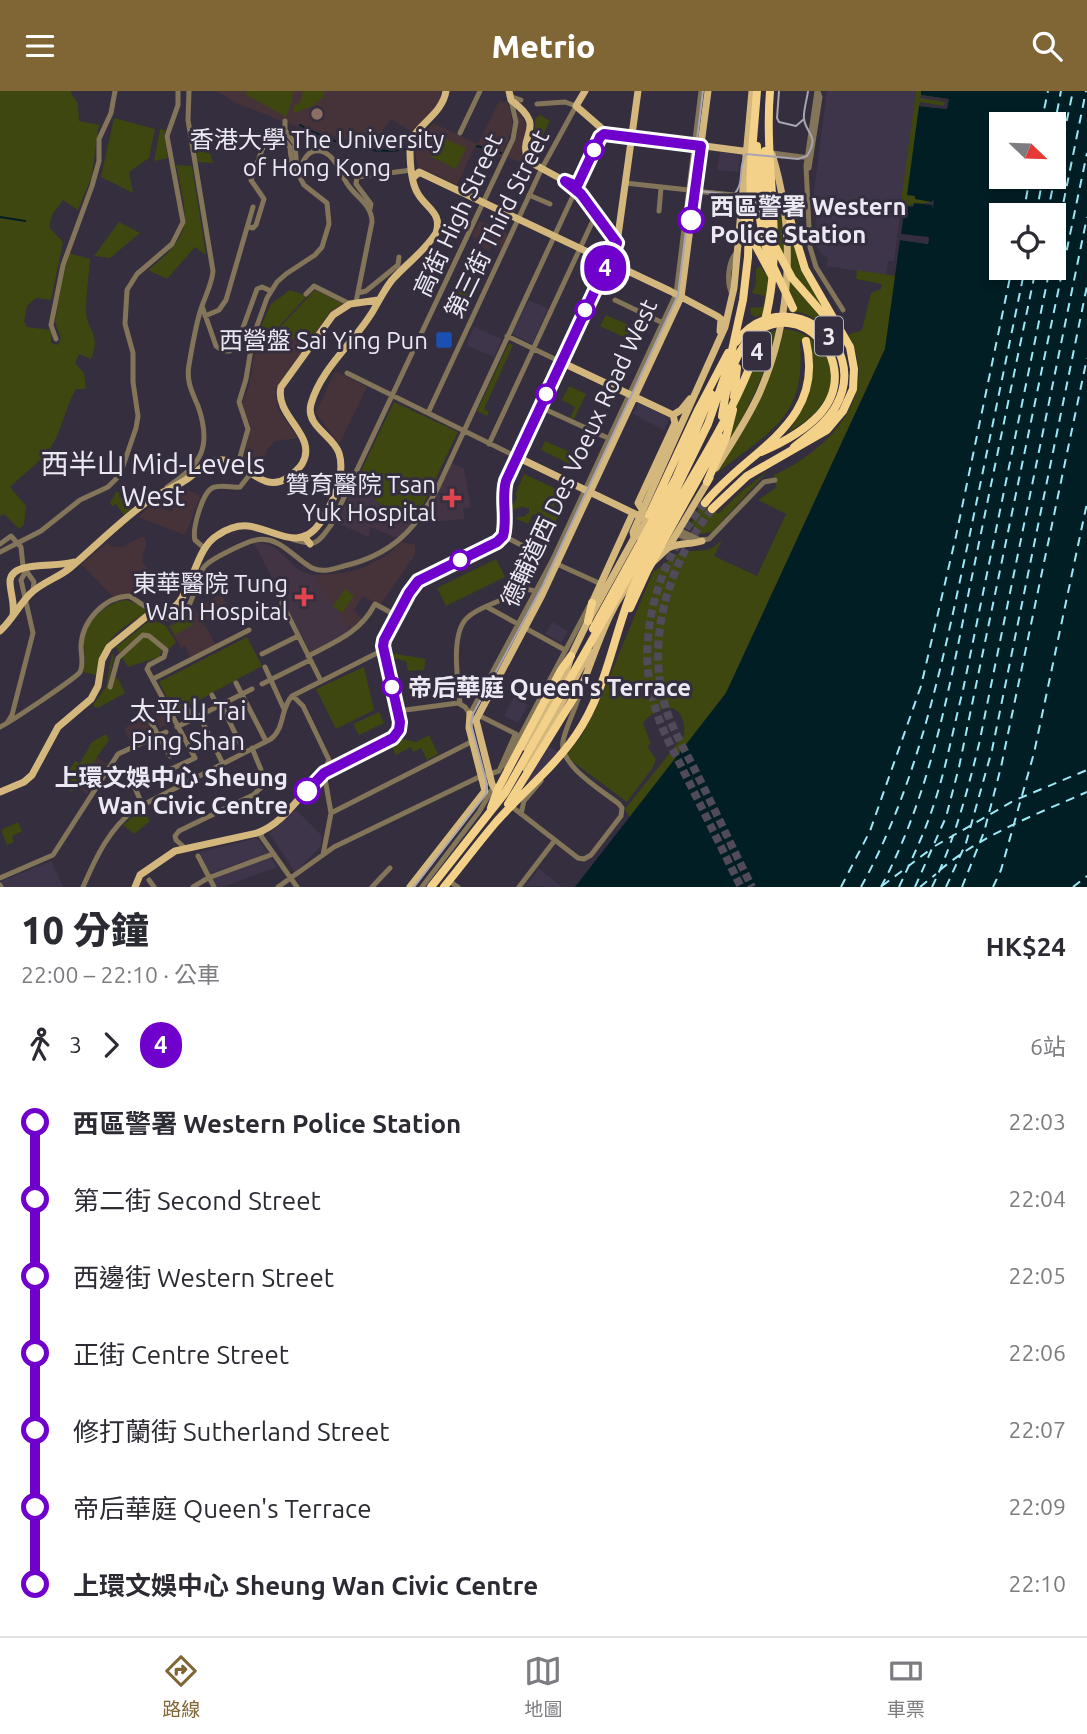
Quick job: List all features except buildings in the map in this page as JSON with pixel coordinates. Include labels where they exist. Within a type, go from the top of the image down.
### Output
[{"type":"highway","name":"4","points":[[432,886],[505,793],[688,468],[722,387],[737,330],[746,278],[755,91]]},
{"type":"highway","name":"4","points":[[446,885],[497,821],[568,746],[589,715],[636,580],[737,396],[760,339],[771,291],[774,257],[768,91]]},
{"type":"highway","name":"3","points":[[756,108],[768,254],[793,308]]},
{"type":"highway","name":"3","points":[[767,120],[763,210],[772,237],[787,271],[850,347]]},
{"type":"highway","name":"3","points":[[783,196],[805,269],[850,347],[855,376],[846,406],[827,430],[794,447]]},
{"type":"highway","points":[[743,199],[745,219],[755,245],[772,278],[789,298]]},
{"type":"highway","name":"3","points":[[712,509],[747,476],[794,447],[828,418],[843,387],[844,370],[840,354],[823,330],[810,322],[791,316],[775,317],[758,322],[738,339],[716,378]]},
{"type":"highway","name":"3","points":[[740,355],[748,340],[761,330],[776,325],[791,325],[807,330],[819,338],[829,350],[835,365],[834,388],[820,414],[798,433],[761,451]]},
{"type":"highway","name":"3","points":[[705,503],[790,422],[804,398],[809,371],[806,341]]},
{"type":"highway","points":[[602,683],[642,582],[716,443],[728,381],[740,355]]},
{"type":"highway","points":[[707,482],[731,419],[740,355]]},
{"type":"highway","points":[[582,656],[599,615],[676,478],[716,378]]},
{"type":"highway","points":[[642,515],[716,378]]},
{"type":"highway","points":[[588,621],[593,603]]},
{"type":"highway","points":[[489,811],[568,653]]},
{"type":"highway","points":[[497,821],[583,683]]},
{"type":"main road","points":[[298,538],[320,523],[337,488],[340,473],[338,450],[310,414],[315,395],[395,277],[430,242],[437,230],[436,215],[418,194],[411,141],[441,107],[446,91]]},
{"type":"main road","name":"第三街 Third Street","points":[[576,106],[585,91]]},
{"type":"main road","points":[[627,271],[619,260],[617,243],[638,91]]},
{"type":"main road","name":"德輔道西 Des Voeux Road West","points":[[474,714],[557,564],[678,296],[708,91]]},
{"type":"main road","points":[[432,886],[496,791],[508,782],[566,673],[568,653],[634,538],[633,532],[725,327],[737,252],[746,151],[755,91]]},
{"type":"main road","points":[[668,548],[737,435],[764,383],[780,327],[787,275],[783,196],[766,131],[768,91]]},
{"type":"main road","points":[[510,96],[530,119],[526,158],[541,170],[576,186],[600,137],[607,133]]},
{"type":"main road","points":[[576,106],[607,133],[772,153]]},
{"type":"main road","points":[[415,174],[627,271],[721,319],[719,339]]},
{"type":"main road","points":[[565,181],[581,194],[617,243]]},
{"type":"main road","points":[[580,181],[581,194]]},
{"type":"main road","points":[[135,887],[136,880],[144,872],[175,851],[262,832],[284,818],[324,773],[393,738],[400,727],[383,650],[384,640],[418,581],[497,542],[503,536],[503,492],[617,243]]},
{"type":"main road","points":[[12,617],[12,574],[21,567],[33,566],[48,573],[64,573],[148,501],[183,482],[209,463],[224,460],[238,464],[266,483],[276,484],[293,474],[306,455],[305,443],[282,407],[280,389],[330,318],[356,303],[373,308]]},
{"type":"main road","points":[[561,362],[673,415]]},
{"type":"main road","points":[[673,415],[681,410],[695,393]]},
{"type":"main road","points":[[593,603],[601,584],[642,515],[638,503],[675,423],[673,415]]},
{"type":"main road","points":[[517,457],[678,532]]},
{"type":"main road","points":[[0,792],[24,782],[32,775],[58,727],[86,704],[95,692],[108,647],[147,616],[161,609],[168,609],[186,594],[203,547],[220,533],[239,526],[254,527],[298,538],[310,544]]},
{"type":"main road","points":[[583,683],[592,653],[629,583],[668,548],[678,543],[693,544],[702,541]]},
{"type":"main road","points":[[0,631],[48,573],[78,560]]},
{"type":"main road","points":[[13,597],[23,602]]},
{"type":"main road","points":[[432,886],[446,885],[490,828],[585,660],[592,653]]},
{"type":"main road","points":[[474,714],[469,723],[473,741],[486,776],[506,802]]},
{"type":"main road","points":[[410,887],[484,793],[486,776],[474,714]]},
{"type":"street","points":[[56,339],[51,322],[63,265],[92,185],[99,161],[100,136],[111,113],[115,91]]},
{"type":"street","points":[[0,552],[44,529],[83,498],[108,487],[123,467],[138,416],[133,382],[133,353],[125,322],[127,290],[137,274],[172,244],[183,222],[167,136],[178,105],[178,91]]},
{"type":"street","points":[[148,501],[194,467],[203,449],[205,430],[188,380],[202,306],[211,282],[212,267],[188,120],[189,91]]},
{"type":"street","points":[[460,133],[480,91]]},
{"type":"street","name":"德輔道西 Des Voeux Road West","points":[[698,145],[701,91]]},
{"type":"street","points":[[809,158],[817,91],[820,97],[809,158],[806,174],[811,254],[816,267],[843,310]]},
{"type":"street","points":[[510,96],[521,100]]},
{"type":"street","name":"高街 High Street","points":[[310,544],[323,538],[331,524],[484,204],[514,135],[516,122],[510,96]]},
{"type":"street","points":[[537,104],[565,102],[576,106]]},
{"type":"street","name":"第三街 Third Street","points":[[428,413],[541,170],[576,106]]},
{"type":"street","points":[[238,464],[248,429],[239,402],[246,383],[253,337],[271,291],[286,274],[319,251],[328,229],[330,214],[327,203],[304,185],[297,172],[295,144],[285,130],[285,121]]},
{"type":"street","points":[[249,227],[256,225],[264,199],[251,180],[269,131],[276,131],[289,145],[292,171],[297,172]]},
{"type":"street","points":[[297,172],[308,154],[323,152],[335,162],[348,185],[370,209]]},
{"type":"street","points":[[772,153],[809,158]]},
{"type":"street","points":[[306,294],[314,286],[356,303],[372,222],[371,204],[355,184],[356,177],[415,174]]},
{"type":"street","points":[[625,183],[743,199]]},
{"type":"street","points":[[659,211],[661,188]]},
{"type":"street","points":[[3,726],[78,675],[82,664],[83,631],[103,606],[122,596],[129,596],[168,619],[175,618],[188,608],[206,565],[254,541],[264,539],[276,542],[312,568],[321,571],[379,556],[420,518],[438,487],[572,198],[581,194]]},
{"type":"street","points":[[529,195],[550,204]]},
{"type":"street","points":[[205,316],[224,303],[253,207]]},
{"type":"street","points":[[489,444],[596,214]]},
{"type":"street","points":[[730,291],[731,258],[737,252]]},
{"type":"street","points":[[358,293],[366,291],[398,265],[399,257]]},
{"type":"street","points":[[202,306],[219,349],[225,352],[232,350],[237,344],[256,291],[262,287],[271,291]]},
{"type":"street","points":[[622,304],[625,296]]},
{"type":"street","points":[[615,300],[665,324]]},
{"type":"street","points":[[195,337],[211,332]]},
{"type":"street","points":[[507,336],[561,362]]},
{"type":"street","points":[[347,373],[517,457]]},
{"type":"street","points":[[540,407],[612,440]]},
{"type":"street","points":[[203,547],[195,540],[194,529],[207,493],[216,487],[240,487],[251,473]]},
{"type":"street","points":[[678,532],[694,541],[702,541],[714,535],[764,482],[775,481]]},
{"type":"street","name":"德輔道西 Des Voeux Road West","points":[[522,626],[536,592],[588,491]]},
{"type":"street","points":[[503,536],[542,556]]},
{"type":"street","points":[[0,544],[13,537],[21,547],[25,571],[34,582],[33,591]]},
{"type":"street","points":[[298,538],[310,544]]},
{"type":"street","points":[[557,564],[601,584]]},
{"type":"street","points":[[21,580],[26,570],[33,566]]},
{"type":"street","points":[[3,726],[13,713],[33,633],[21,580],[18,575],[12,574]]},
{"type":"street","points":[[518,734],[474,714],[460,703],[457,676],[459,633],[467,618],[487,607],[525,589],[536,592]]},
{"type":"street","points":[[282,603],[321,681]]},
{"type":"street","points":[[278,887],[334,847],[499,771],[518,734],[568,653],[582,616],[593,603]]},
{"type":"street","points":[[262,684],[352,634],[368,617],[375,604],[397,616]]},
{"type":"street","points":[[487,607],[568,653]]},
{"type":"street","points":[[168,609],[170,615],[175,618]]},
{"type":"street","points":[[279,618],[287,614]]},
{"type":"street","points":[[153,678],[246,629]]},
{"type":"street","points":[[110,687],[118,658],[144,635],[149,636],[166,652],[164,657],[147,667],[194,759],[135,787],[142,804]]},
{"type":"street","points":[[262,654],[298,636]]},
{"type":"street","points":[[83,887],[106,839],[119,823],[142,804],[266,741],[279,731],[284,709],[292,696],[383,650]]},
{"type":"street","points":[[265,667],[284,709]]},
{"type":"street","points":[[236,683],[266,741]]},
{"type":"street","points":[[568,762],[563,752],[564,740],[583,683]]},
{"type":"street","points":[[178,727],[221,708],[252,689]]},
{"type":"street","points":[[212,695],[244,752]]},
{"type":"street","points":[[292,696],[303,706],[329,762],[324,773],[331,813],[323,855]]},
{"type":"street","points":[[398,711],[460,703]]},
{"type":"street","points":[[187,708],[193,719]]},
{"type":"street","points":[[148,717],[170,757]]},
{"type":"street","points":[[203,723],[223,764]]},
{"type":"street","points":[[0,878],[53,855],[118,754],[166,732]]},
{"type":"street","points":[[508,782],[507,763],[518,734]]},
{"type":"street","points":[[331,813],[473,741]]},
{"type":"street","points":[[185,848],[176,840],[175,836],[179,831],[253,795],[263,786],[264,777],[252,748]]},
{"type":"street","points":[[506,802],[521,814],[578,858],[588,858],[623,813],[620,804],[562,760],[556,762],[529,795],[521,807],[521,814]]},
{"type":"street","points":[[422,887],[496,791]]},
{"type":"street","points":[[506,802],[529,795]]},
{"type":"street","points":[[262,832],[261,836],[297,887]]},
{"type":"street","points":[[519,887],[555,840]]},
{"type":"street","points":[[326,842],[334,847]]},
{"type":"street","points":[[193,887],[208,878],[273,853]]},
{"type":"street","points":[[198,856],[214,887]]},
{"type":"street","points":[[372,887],[390,868]]},
{"type":"street","points":[[149,880],[154,887]]},
{"type":"street","points":[[446,885],[458,887]]},
{"type":"shaded area","name":"香港大學 The University of Hong Kong","points":[[217,91],[441,91],[440,100],[412,132],[391,119],[374,144],[292,125],[236,103]]},
{"type":"shaded area","points":[[827,91],[916,91],[894,261],[888,261],[886,275],[826,266],[828,258],[821,254],[817,247],[814,191]]},
{"type":"shaded area","points":[[921,91],[1087,91],[1087,887],[575,887],[726,693],[885,349],[900,240],[928,244],[929,238],[901,234],[905,206],[913,207],[914,203],[932,205],[933,209],[934,199],[932,202],[907,195],[919,106],[947,109],[948,99],[921,95]]},
{"type":"shaded area","points":[[499,101],[508,103],[513,125],[501,158],[475,146],[457,185],[418,167],[416,142],[419,135],[425,133],[433,123],[478,144]]},
{"type":"shaded area","points":[[519,112],[527,126],[521,163],[508,157],[518,131]]},
{"type":"shaded area","points":[[720,152],[741,155],[738,172],[717,170]]},
{"type":"shaded area","points":[[479,221],[502,229],[508,235],[501,250],[492,246],[489,251],[480,246],[482,241],[472,236]]},
{"type":"shaded area","points":[[315,289],[345,304],[326,319],[276,388],[277,408],[298,438],[275,441],[267,449],[259,473],[242,462],[251,427],[242,404],[249,386],[258,335],[261,327],[275,332]]},
{"type":"shaded area","points":[[529,300],[548,309],[532,344],[512,334]]},
{"type":"shaded area","points":[[474,327],[502,339],[494,357],[466,345]]},
{"type":"shaded area","points":[[335,371],[367,387],[339,444],[316,413]]},
{"type":"shaded area","points":[[638,403],[669,418],[664,430],[633,414]]},
{"type":"shaded area","name":"贊育醫院 Tsan Yuk Hospital","points":[[451,463],[464,469],[471,507],[463,509],[465,519],[430,522],[423,518]]},
{"type":"shaded area","points":[[359,475],[416,520],[398,538],[370,527],[369,537],[337,523]]},
{"type":"shaded area","points":[[181,488],[201,495],[185,535],[138,517],[157,500],[163,508],[172,512]]},
{"type":"shaded area","points":[[144,537],[147,544],[142,556],[143,563],[155,577],[132,589],[132,593],[114,598],[81,564],[107,543],[112,547],[122,547]]},
{"type":"shaded area","points":[[401,542],[415,545],[415,555],[380,605],[363,596],[354,610],[362,619],[352,630],[343,622],[313,575],[344,573],[362,568],[388,555]]},
{"type":"shaded area","name":"東華醫院 Tung Wah Hospital","points":[[254,543],[276,548],[300,571],[313,575],[351,631],[311,654]]},
{"type":"shaded area","points":[[221,594],[229,608],[207,620],[200,606]]},
{"type":"shaded area","points":[[195,608],[216,645],[191,659],[185,646],[181,648],[168,626]]},
{"type":"shaded area","points":[[552,622],[568,631],[561,643],[545,634]]},
{"type":"shaded area","points":[[514,697],[528,705],[518,723],[504,716]]},
{"type":"shaded area","points":[[162,703],[171,723],[160,728],[151,709]]},
{"type":"shaded area","points":[[146,718],[154,734],[132,745],[124,728]]},
{"type":"shaded area","points":[[545,744],[560,753],[535,788],[526,780]]},
{"type":"shaded area","points":[[96,757],[106,764],[87,794],[77,787]]},
{"type":"shaded area","points":[[296,810],[322,836],[320,847],[295,872],[269,833]]},
{"type":"shaded area","points":[[257,838],[268,853],[209,874],[200,852]]},
{"type":"shaded area","points":[[271,857],[277,867],[223,887],[217,887],[212,878]]},
{"type":"shaded area","points":[[51,861],[63,887],[2,887],[0,882]]},
{"type":"shaded area","points":[[539,869],[562,887],[525,886]]},
{"type":"green space","points":[[0,91],[71,91],[78,103],[79,121],[100,125],[92,176],[78,210],[63,200],[53,213],[49,227],[63,242],[51,300],[36,298],[27,306],[24,321],[27,327],[51,330],[51,343],[57,345],[61,339],[55,322],[69,253],[90,259],[86,310],[94,337],[94,350],[91,359],[79,354],[75,363],[84,373],[86,389],[76,389],[51,447],[10,487],[26,506],[24,525],[19,529],[4,514],[0,516]]},
{"type":"green space","points":[[247,91],[293,91],[286,117],[245,94]]},
{"type":"green space","points":[[303,91],[324,91],[323,97],[313,106],[294,113],[294,106],[300,102]]},
{"type":"green space","points":[[916,91],[949,99],[932,202],[905,206],[904,216],[899,215]]},
{"type":"green space","points":[[540,115],[550,121],[532,155],[529,151],[535,119]]},
{"type":"green space","points":[[114,118],[155,129],[149,158],[129,172],[133,193],[101,177]]},
{"type":"green space","points":[[160,129],[165,130],[168,158],[154,161]]},
{"type":"green space","points":[[193,133],[206,146],[213,163],[197,162]]},
{"type":"green space","points":[[440,136],[466,148],[456,169],[430,156]]},
{"type":"green space","points":[[176,165],[192,166],[206,255],[195,247],[167,279],[148,270],[174,246],[184,224],[185,212]]},
{"type":"green space","points":[[774,183],[781,217],[784,260],[777,244]]},
{"type":"green space","points":[[787,216],[802,270],[826,313],[789,270]]},
{"type":"green space","points":[[119,222],[140,233],[110,258],[94,256]]},
{"type":"green space","points":[[760,266],[770,279],[764,315],[755,317],[750,308],[763,307],[765,296],[752,293],[756,284],[756,269]]},
{"type":"green space","points":[[857,270],[896,276],[885,349],[726,693],[630,818],[625,809],[684,735],[684,724],[677,711],[665,708],[643,723],[651,744],[647,746],[656,759],[627,802],[565,756],[582,735],[597,707],[653,572],[680,552],[706,550],[722,540],[714,556],[757,576],[786,514],[758,500],[776,488],[774,475],[794,465],[829,436],[844,419],[854,400],[859,379],[857,357],[848,335],[862,330],[871,293],[881,289],[882,284],[856,279]]},
{"type":"green space","points":[[466,274],[476,279],[461,309],[452,305]]},
{"type":"green space","points":[[789,278],[824,318],[820,321],[803,313],[786,311],[797,306],[789,289]]},
{"type":"green space","points":[[290,290],[307,296],[275,331],[261,326],[271,304]]},
{"type":"green space","points":[[315,290],[343,304],[331,310],[307,343],[276,332]]},
{"type":"green space","points":[[606,315],[640,330],[634,342],[600,326]]},
{"type":"green space","points":[[783,329],[797,331],[819,345],[830,366],[829,391],[815,413],[788,433],[810,391],[813,361],[810,340],[800,342],[797,389],[781,421],[717,473],[747,424]]},
{"type":"green space","points":[[777,330],[768,361],[728,445],[737,401],[765,333]]},
{"type":"green space","points":[[509,343],[513,345],[484,409],[489,412],[487,416],[477,411]]},
{"type":"green space","points":[[569,386],[586,394],[574,419],[570,418],[575,407],[562,400]]},
{"type":"green space","points":[[394,402],[458,432],[416,520],[378,503],[359,475]]},
{"type":"green space","points":[[545,441],[574,454],[570,464],[541,450]]},
{"type":"green space","points":[[768,471],[712,532],[701,534],[693,529],[692,522],[702,500],[718,514]]},
{"type":"green space","points":[[524,474],[561,491],[551,513],[558,517],[555,524],[533,514],[528,524],[515,518],[529,513],[529,508],[524,506],[509,511],[509,502],[514,504]]},
{"type":"green space","points":[[116,492],[119,492],[119,497],[132,509],[124,515],[116,504],[112,506],[110,503]]},
{"type":"green space","points":[[496,559],[505,577],[446,606],[437,588]]},
{"type":"green space","points":[[345,589],[354,596],[342,613],[333,606]]},
{"type":"green space","points":[[126,600],[138,604],[148,612],[121,630],[107,644],[96,675],[83,672],[85,635],[92,621],[104,609]]},
{"type":"green space","points":[[190,617],[194,624],[175,635],[170,626]]},
{"type":"green space","points":[[152,619],[166,626],[176,642],[169,649],[162,651],[159,657],[128,667],[116,647]]},
{"type":"green space","points":[[247,637],[262,666],[175,713],[159,682]]},
{"type":"green space","points":[[391,653],[426,659],[424,670],[408,671],[406,661],[392,658]]},
{"type":"green space","points":[[112,654],[114,656],[108,687],[115,677],[118,678],[125,693],[98,708],[94,707],[106,687]]},
{"type":"green space","points":[[364,667],[374,710],[336,729],[316,689]]},
{"type":"green space","points":[[379,712],[384,723],[359,735],[353,724]]},
{"type":"green space","points":[[106,734],[109,740],[72,792],[60,785],[75,761],[80,763],[92,742]]},
{"type":"green space","points":[[429,735],[438,754],[427,760],[421,748],[413,752],[411,747],[396,755],[391,745],[403,739],[416,742]]},
{"type":"green space","points":[[142,809],[150,821],[134,834],[123,825]]},
{"type":"green space","points":[[18,822],[22,831],[12,836],[14,842],[7,845],[1,830]]},
{"type":"pier","points":[[921,95],[949,99],[947,109],[919,106],[920,102],[944,106],[945,102],[920,98]]},
{"type":"pier","points":[[901,234],[929,237],[928,244],[900,240]]},
{"type":"waterway","points":[[300,125],[351,146],[378,151],[405,149]]},
{"type":"waterway","points":[[477,146],[501,153]]},
{"type":"waterway","points":[[0,217],[25,221]]},
{"type":"ferry route","points":[[1044,112],[1048,91]]},
{"type":"ferry route","points":[[1057,112],[1061,91]]},
{"type":"ferry route","points":[[1050,203],[1073,91]]},
{"type":"ferry route","points":[[1063,203],[1086,91]]},
{"type":"ferry route","points":[[915,887],[946,817],[959,767],[1087,153]]},
{"type":"ferry route","points":[[1025,203],[1028,189]]},
{"type":"ferry route","points":[[1038,203],[1041,189]]},
{"type":"ferry route","points":[[932,887],[965,799],[979,744],[1087,217]]},
{"type":"ferry route","points":[[841,887],[870,831],[921,686],[956,536],[1009,280]]},
{"type":"ferry route","points":[[861,887],[899,805],[927,719],[959,587],[1023,280]]},
{"type":"ferry route","points":[[881,887],[913,815],[936,740],[1034,280]]},
{"type":"ferry route","points":[[899,887],[929,817],[946,764],[1048,280]]},
{"type":"ferry route","points":[[946,887],[966,843],[992,750],[1087,286]]},
{"type":"ferry route","points":[[962,887],[984,832],[1001,767],[1087,358]]},
{"type":"ferry route","points":[[993,887],[1001,870],[1034,753],[1087,503]]},
{"type":"ferry route","points":[[935,846],[1013,801],[1087,770]]},
{"type":"ferry route","points":[[940,870],[992,835],[1087,792]]},
{"type":"ferry route","points":[[882,886],[931,849]]},
{"type":"ferry route","points":[[920,887],[936,874]]},
{"type":"ferry route","points":[[1073,887],[1087,876]]},
{"type":"tunnel","points":[[705,503],[688,525],[663,576],[654,602],[647,658],[650,686],[662,728],[741,887]]},
{"type":"tunnel","points":[[712,509],[683,554],[665,604],[658,656],[660,683],[672,725],[752,887]]},
{"type":"tram line","points":[[414,887],[486,794],[487,784],[471,724],[473,714],[543,585],[678,295],[703,91]]},
{"type":"tram line","points":[[779,91],[779,122],[796,126],[804,119]]},
{"type":"tram line","points":[[692,199],[699,191],[733,195],[739,186],[746,154],[798,159],[807,156],[812,144],[804,119],[808,91]]},
{"type":"bus line","name":"4","points":[[307,791],[324,773],[398,733],[400,716],[383,646],[414,585],[426,576],[497,542],[505,533],[503,492],[506,481],[617,243],[581,194],[565,181],[577,186],[600,137],[607,133],[701,146],[691,220]]},
{"type":"place","name":"香港大學 The University of Hong Kong","points":[[317,114]]},
{"type":"place","name":"西區警署 Western Police Station","points":[[691,220]]},
{"type":"place","name":"西營盤 Sai Ying Pun","points":[[444,340]]},
{"type":"place","name":"贊育醫院 Tsan Yuk Hospital","points":[[452,498]]},
{"type":"place","name":"東華醫院 Tung Wah Hospital","points":[[304,597]]},
{"type":"place","name":"帝后華庭 Queen's Terrace","points":[[392,687]]},
{"type":"place","name":"上環文娛中心 Sheung Wan Civic Centre","points":[[307,791]]},
{"type":"district","name":"西半山 Mid-Levels West","points":[[153,479]]},
{"type":"district","name":"太平山 Tai Ping Shan","points":[[188,724]]}]
